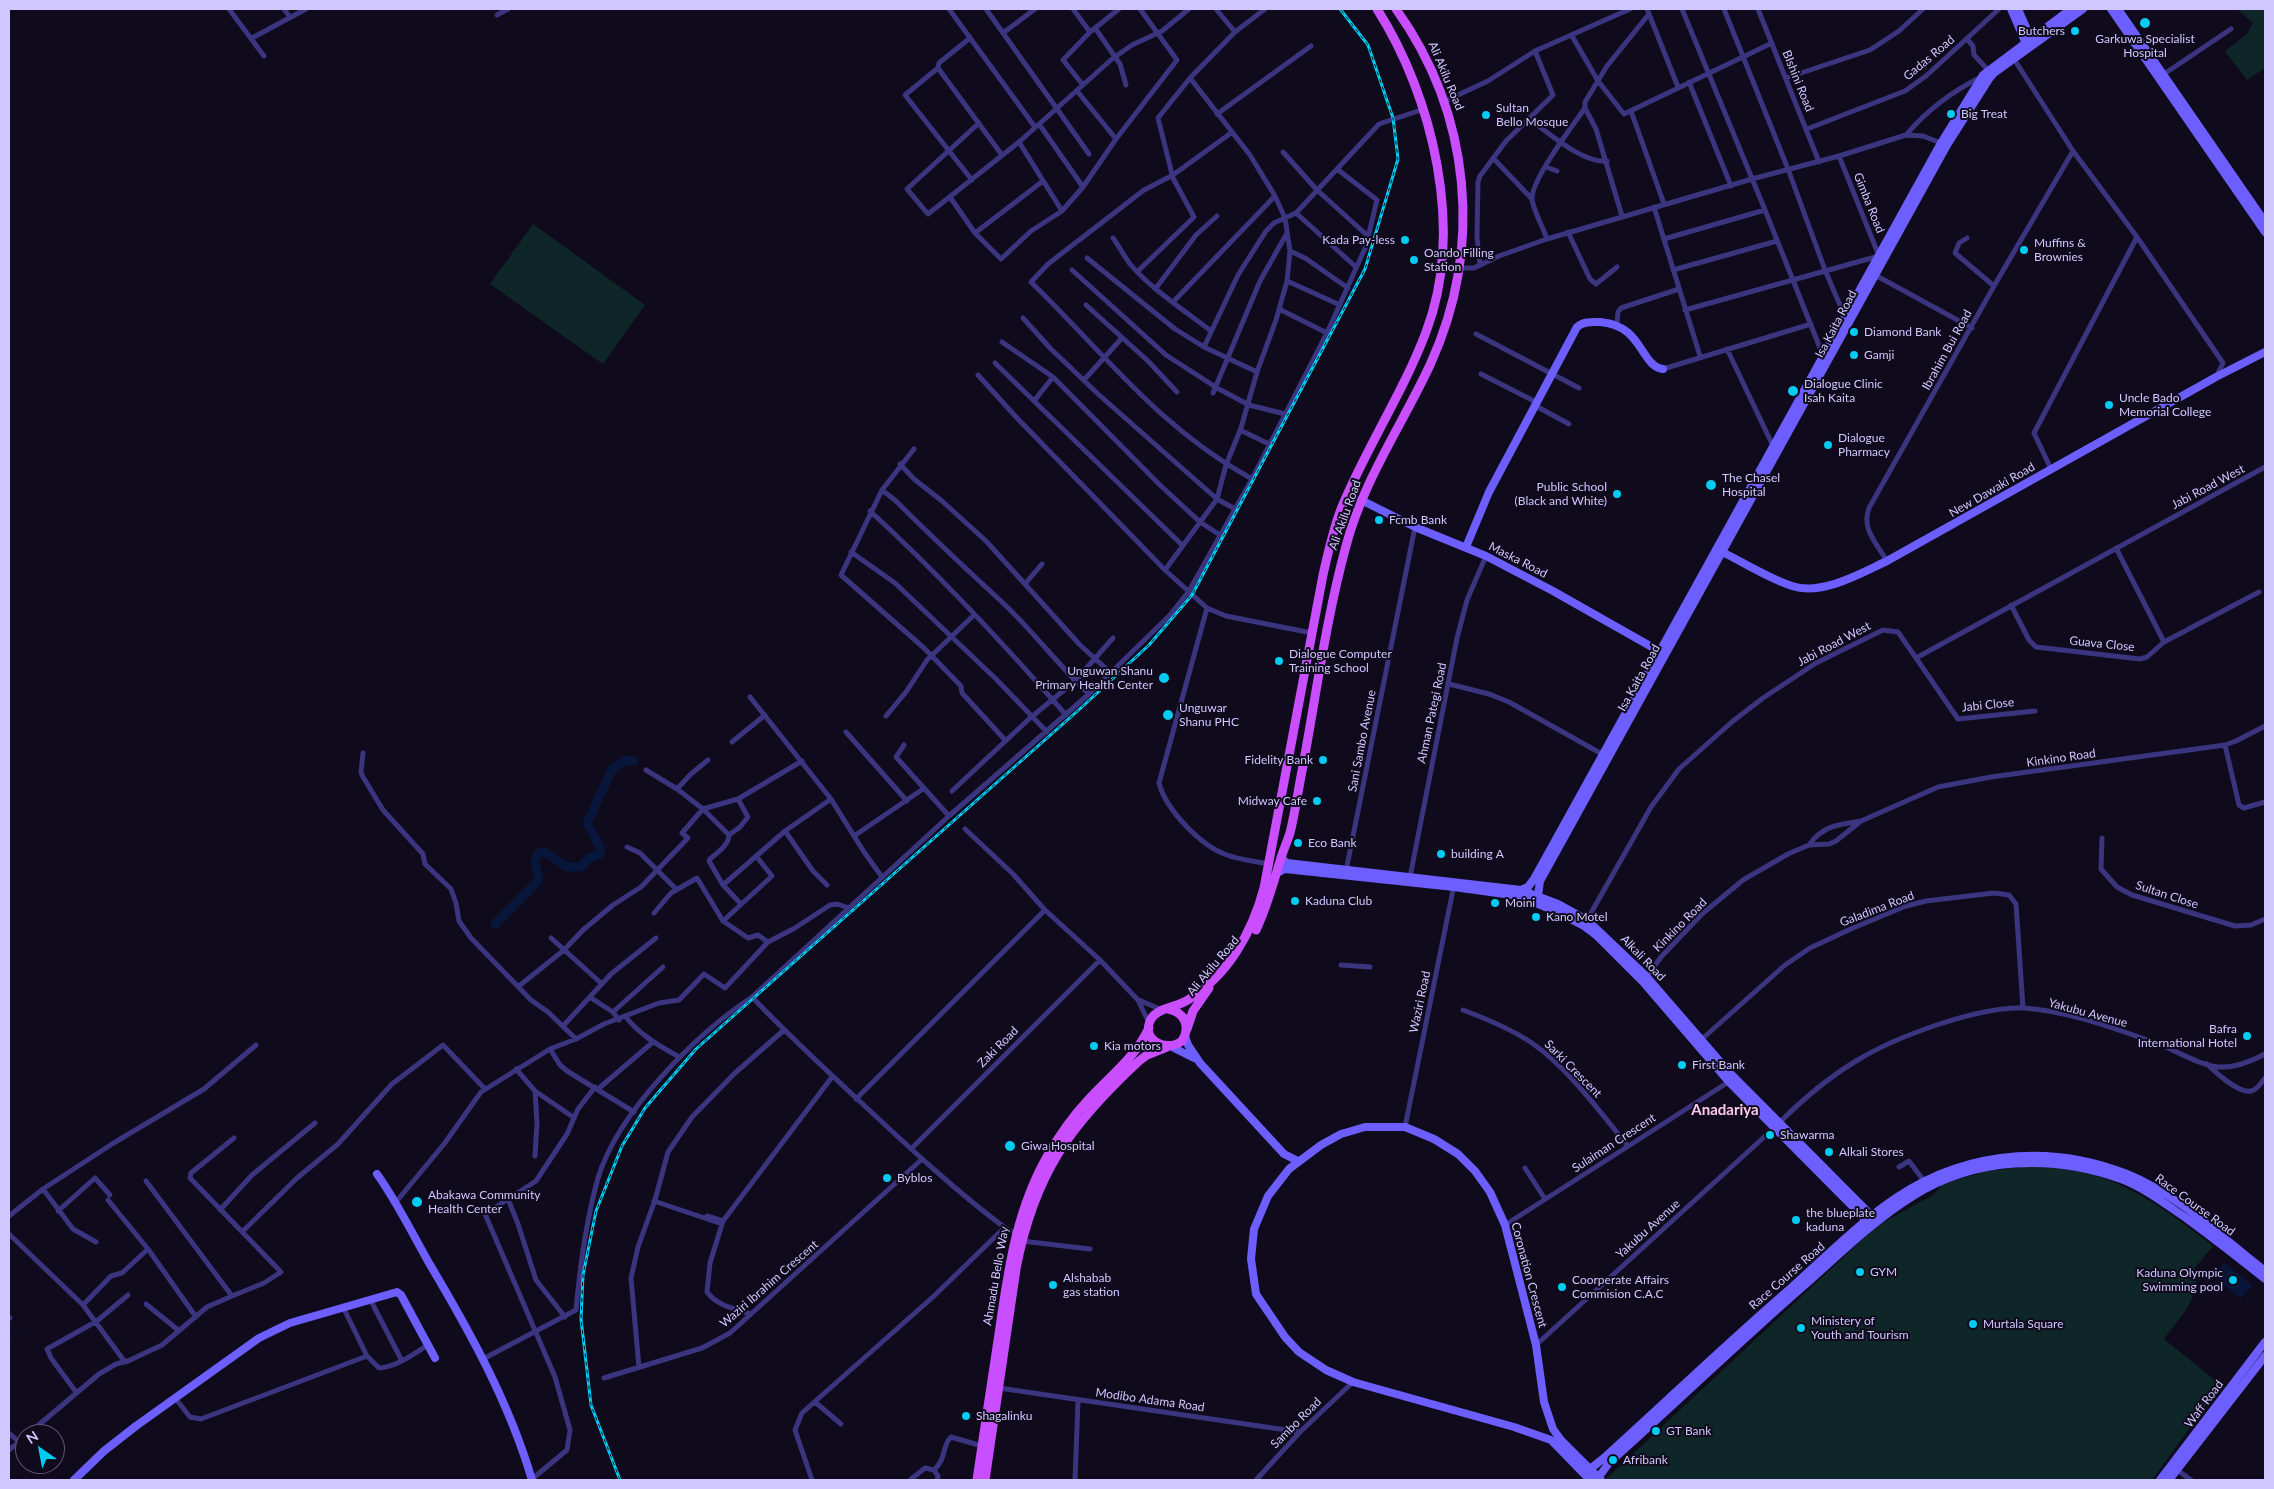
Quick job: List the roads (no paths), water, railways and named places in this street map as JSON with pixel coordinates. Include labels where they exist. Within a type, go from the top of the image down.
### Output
[{"type":"main road","name":"Ali Akilu Road","points":[[1165,1010],[1194,996],[1234,956],[1252,926],[1264,888],[1323,575],[1340,511],[1416,357],[1436,299],[1443,251],[1442,202],[1437,168],[1424,109],[1399,47],[1377,9]]},
{"type":"main road","name":"Ali Akilu Road","points":[[1186,1033],[1197,1003],[1234,962],[1255,932],[1271,895],[1280,858],[1290,834],[1346,544],[1361,500],[1440,340],[1456,292],[1464,224],[1463,185],[1458,148],[1445,101],[1418,42],[1396,9]]},
{"type":"main road","points":[[2011,9],[2030,44]]},
{"type":"main road","points":[[2018,9],[2030,44]]},
{"type":"main road","name":"Isa Kaita Road","points":[[1520,890],[1528,887],[1534,879],[1576,809],[1722,552],[1773,446],[1824,358],[1836,342],[1845,317],[1878,256],[1923,181],[1988,80],[2071,9]]},
{"type":"main road","name":"Isa Kaita Road","points":[[1538,896],[1540,881],[1602,754],[1875,275],[1941,144],[1986,73],[2083,9]]},
{"type":"main road","points":[[2112,9],[2164,74],[2265,222]]},
{"type":"main road","points":[[2112,9],[2265,232]]},
{"type":"main road","points":[[1466,547],[1479,513],[1535,403],[1578,326],[1588,322],[1617,325],[1637,342],[1652,365],[1663,369]]},
{"type":"main road","name":"New Dawaki Road","points":[[1722,552],[1793,586],[1805,588],[1820,587],[1841,581],[1887,561],[2216,377],[2265,352]]},
{"type":"main road","name":"Maska Road","points":[[1361,500],[1415,527],[1486,556],[1553,591],[1659,651]]},
{"type":"main road","name":"Alkali Road","points":[[1280,858],[1287,863],[1410,877],[1519,896],[1584,926],[1596,935],[1643,982],[1732,1080],[1872,1221]]},
{"type":"main road","name":"Alkali Road","points":[[1277,872],[1285,869],[1520,890],[1558,904],[1587,920],[1647,977],[1702,1039],[1732,1080]]},
{"type":"main road","points":[[1200,1063],[1180,1050],[1156,1043],[1150,1034],[1149,1026],[1154,1015],[1165,1010],[1180,1013],[1186,1023],[1188,1045],[1200,1063],[1284,1154],[1298,1161]]},
{"type":"main road","name":"Ahmadu Bello Way","points":[[977,1480],[1009,1268],[1016,1233],[1035,1180],[1059,1137],[1088,1100],[1139,1048],[1149,1026]]},
{"type":"main road","points":[[1169,1047],[1177,1044],[1186,1033]]},
{"type":"main road","name":"Ahmadu Bello Way","points":[[985,1480],[1022,1241],[1034,1199],[1054,1158],[1084,1116],[1139,1061],[1147,1055],[1169,1047]]},
{"type":"main road","name":"Coronation Crescent","points":[[1365,1127],[1405,1127],[1434,1139],[1458,1154],[1475,1171],[1490,1192],[1504,1225],[1536,1345],[1544,1402],[1553,1429],[1597,1479],[1556,1443],[1546,1438],[1531,1432],[1353,1382],[1326,1370],[1299,1352],[1285,1337],[1256,1294],[1250,1259],[1254,1230],[1268,1196],[1289,1169],[1298,1161],[1341,1134],[1365,1127]]},
{"type":"main road","points":[[1284,1154],[1289,1169]]},
{"type":"main road","name":"Race Course Road","points":[[1597,1479],[1609,1463],[1872,1221],[1885,1205],[1924,1181],[1969,1164],[2008,1156],[2054,1156],[2102,1165],[2147,1183],[2168,1196],[2265,1271]]},
{"type":"main road","name":"Race Course Road","points":[[1590,1469],[1854,1231],[1927,1188],[1971,1171],[2010,1164],[2055,1163],[2102,1173],[2142,1189],[2199,1228],[2265,1279]]},
{"type":"main road","points":[[377,1174],[396,1202],[466,1324],[498,1390],[532,1480]]},
{"type":"main road","points":[[1854,1231],[1858,1207],[1885,1205]]},
{"type":"main road","points":[[74,1480],[111,1446],[175,1398],[259,1338],[290,1323],[397,1292],[401,1295],[435,1358]]},
{"type":"main road","name":"Waff Road","points":[[2160,1480],[2265,1342]]},
{"type":"main road","name":"Waff Road","points":[[2169,1480],[2265,1356]]},
{"type":"main road","points":[[1531,1432],[1543,1431],[1550,1420]]},
{"type":"street","points":[[230,9],[264,56]]},
{"type":"street","points":[[284,9],[290,17]]},
{"type":"street","points":[[252,38],[306,9]]},
{"type":"street","points":[[497,14],[508,9]]},
{"type":"street","points":[[949,9],[1083,187]]},
{"type":"street","points":[[986,9],[1089,154]]},
{"type":"street","points":[[1003,33],[1035,9]]},
{"type":"street","points":[[1073,9],[1090,32]]},
{"type":"street","points":[[1084,85],[1063,60],[1090,32],[1119,9]]},
{"type":"street","points":[[950,197],[974,233],[1001,259],[1031,231],[1062,211],[1083,187],[1116,139],[1178,60],[1140,9]]},
{"type":"street","points":[[979,123],[906,189],[928,214],[1019,142],[1114,58],[1132,44],[1157,33],[1189,9]]},
{"type":"street","points":[[1216,9],[1235,32]]},
{"type":"street","points":[[1138,271],[1194,218],[1188,202],[1173,175],[1158,118],[1190,78],[1235,32],[1266,9]]},
{"type":"street","points":[[1445,101],[1488,81],[1534,51],[1630,9]]},
{"type":"street","points":[[1682,9],[1766,210],[1792,281],[1824,358]]},
{"type":"street","points":[[1724,9],[1845,317]]},
{"type":"street","name":"BIshini Road","points":[[1758,9],[1819,162]]},
{"type":"street","points":[[1786,78],[1870,50],[1899,31],[1923,9]]},
{"type":"street","name":"Gadas Road","points":[[1807,129],[1899,95],[1926,76],[1999,9]]},
{"type":"street","points":[[1622,216],[1607,160],[1596,129],[1585,108],[1585,102],[1607,66],[1648,12]]},
{"type":"street","points":[[1648,12],[1678,88]]},
{"type":"street","points":[[1095,28],[1124,73],[1126,85]]},
{"type":"street","points":[[2164,74],[2231,29]]},
{"type":"street","points":[[1572,36],[1598,80],[1624,114],[1772,43]]},
{"type":"street","points":[[970,38],[939,63],[938,68],[905,94],[972,180]]},
{"type":"street","points":[[1906,135],[1918,121],[1942,100],[1986,73],[1974,55],[1973,46],[1967,39]]},
{"type":"street","points":[[1218,114],[1311,46]]},
{"type":"street","points":[[1480,265],[1477,237],[1478,182],[1506,141],[1553,95],[1534,51]]},
{"type":"street","points":[[2014,59],[2073,151],[2137,237],[2223,363],[2237,366]]},
{"type":"street","points":[[938,68],[1002,155]]},
{"type":"street","points":[[1165,570],[1217,498],[1226,465],[1249,405],[1279,309],[1287,281],[1290,251],[1285,218],[1275,196],[1258,168],[1190,78]]},
{"type":"street","points":[[1689,82],[1731,186]]},
{"type":"street","points":[[1077,91],[1116,139]]},
{"type":"street","points":[[1532,199],[1546,167],[1585,108]]},
{"type":"street","points":[[1204,347],[1238,275],[1266,231],[1274,223],[1296,213],[1379,124],[1424,109]]},
{"type":"street","points":[[1631,111],[1664,204]]},
{"type":"street","points":[[1528,118],[1561,142],[1591,160],[1597,162],[1607,160]]},
{"type":"street","points":[[1231,133],[1173,175],[1144,190],[1048,264],[1031,282],[1142,398],[1189,439],[1226,465],[1252,479]]},
{"type":"street","points":[[1460,268],[1468,269],[1480,265],[1499,256],[1568,232],[1752,179],[1840,156],[1906,135],[1923,136],[1941,144]]},
{"type":"street","points":[[1019,142],[1062,211]]},
{"type":"street","name":"Ibrahim Bui Road","points":[[1887,561],[1866,527],[1867,515],[1994,286],[2073,151]]},
{"type":"street","points":[[1283,152],[1317,190],[1369,237]]},
{"type":"street","name":"Gimba Road","points":[[1840,156],[1878,256]]},
{"type":"street","points":[[1493,158],[1532,199],[1547,239]]},
{"type":"street","points":[[1546,167],[1557,171]]},
{"type":"street","points":[[483,1359],[576,1310],[582,1251],[599,1176],[611,1149],[634,1112],[679,1057],[716,1023],[752,997],[949,816],[1066,715],[1170,615],[1189,592],[1252,479],[1327,333],[1369,237],[1377,200],[1337,169]]},
{"type":"street","points":[[974,233],[1043,181]]},
{"type":"street","points":[[1173,302],[1275,196]]},
{"type":"street","points":[[1654,207],[1700,356]]},
{"type":"street","points":[[1664,239],[1766,210]]},
{"type":"street","points":[[1296,213],[1356,267]]},
{"type":"street","points":[[1156,288],[1196,235],[1217,216]]},
{"type":"street","points":[[1568,232],[1590,279],[1596,284],[1617,267]]},
{"type":"street","points":[[1215,390],[1260,281],[1286,233]]},
{"type":"street","points":[[2051,469],[2034,433],[2137,237]]},
{"type":"street","points":[[1113,238],[1130,263],[1138,271],[1173,302],[1211,331]]},
{"type":"street","points":[[1967,238],[1955,248],[1957,256],[1994,286]]},
{"type":"street","points":[[1673,270],[1777,241]]},
{"type":"street","points":[[1290,251],[1306,258],[1348,288]]},
{"type":"street","points":[[1685,310],[1878,256]]},
{"type":"street","points":[[1087,258],[1175,329],[1204,347],[1258,372]]},
{"type":"street","points":[[1072,270],[1166,355],[1215,390],[1249,405],[1285,414]]},
{"type":"street","points":[[1875,275],[1972,328]]},
{"type":"street","points":[[1287,281],[1340,305]]},
{"type":"street","points":[[1617,325],[1618,312],[1621,308],[1679,289]]},
{"type":"street","points":[[1086,305],[1148,361],[1177,392]]},
{"type":"street","points":[[1279,309],[1327,333]]},
{"type":"street","points":[[1023,318],[1056,354],[1105,400],[1217,498],[1235,509]]},
{"type":"street","points":[[1663,369],[1700,356],[1728,350],[1811,324]]},
{"type":"street","points":[[1476,334],[1579,388]]},
{"type":"street","points":[[1084,380],[1122,338]]},
{"type":"street","points":[[1002,342],[1053,377],[1200,522],[1220,535]]},
{"type":"street","points":[[1728,350],[1773,446]]},
{"type":"street","points":[[995,363],[1182,545]]},
{"type":"street","points":[[2216,377],[2223,363]]},
{"type":"street","points":[[978,374],[1016,417],[1165,570],[1207,608],[1226,616],[1312,633]]},
{"type":"street","points":[[1481,374],[1569,424]]},
{"type":"street","points":[[1034,401],[1053,377]]},
{"type":"street","points":[[1240,430],[1269,444]]},
{"type":"street","points":[[914,449],[900,464],[882,490],[870,511],[841,575],[932,655],[961,686],[962,693],[1006,740]]},
{"type":"street","points":[[900,464],[914,479],[942,501],[986,541],[1110,674]]},
{"type":"street","name":"Jabi Road West","points":[[1587,920],[1651,807],[1679,769],[1733,721],[1763,698],[1816,663],[1883,630],[1898,632],[1916,658],[2265,467]]},
{"type":"street","points":[[882,490],[896,501],[978,582],[1003,603],[1089,694]]},
{"type":"street","points":[[870,511],[906,544],[1066,715]]},
{"type":"street","name":"Sani Sambo Avenue","points":[[1346,871],[1415,527]]},
{"type":"street","points":[[2116,548],[2164,642],[2259,592]]},
{"type":"street","points":[[851,552],[895,582],[1047,732]]},
{"type":"street","name":"Ahman Pategi Road","points":[[1410,877],[1467,600],[1486,556]]},
{"type":"street","points":[[1025,584],[1042,564]]},
{"type":"street","name":"Guava Close","points":[[2011,605],[2028,640],[2036,647],[2140,659],[2147,657],[2164,642]]},
{"type":"street","points":[[1207,608],[1159,783],[1162,793],[1174,813],[1207,844],[1227,856],[1269,864]]},
{"type":"street","points":[[886,716],[906,692],[932,655],[974,615]]},
{"type":"street","points":[[952,791],[1032,716],[1075,681],[1113,638]]},
{"type":"street","name":"Jabi Close","points":[[1916,658],[1958,720],[2034,711]]},
{"type":"street","points":[[1449,684],[1489,694],[1509,702],[1602,754]]},
{"type":"street","points":[[750,697],[831,799],[882,877]]},
{"type":"street","points":[[732,742],[765,716]]},
{"type":"street","name":"Kinkino Road","points":[[1647,977],[1661,958],[1702,914],[1744,880],[1788,854],[1809,845],[1836,842],[1862,821],[1938,787],[1991,777],[2225,744],[2236,741],[2265,726]]},
{"type":"street","points":[[846,732],[907,801]]},
{"type":"street","points":[[2225,744],[2239,805],[2244,808],[2265,802]]},
{"type":"street","points":[[904,745],[896,757],[949,816]]},
{"type":"street","points":[[363,753],[361,772],[383,810],[423,854],[425,864],[450,889],[456,903],[459,921],[471,938],[506,975],[576,1039]]},
{"type":"street","points":[[678,789],[691,774],[708,760]]},
{"type":"street","points":[[519,986],[564,950],[583,930],[614,905],[641,887],[688,838],[682,833],[703,809],[738,799],[802,761]]},
{"type":"street","points":[[646,770],[678,789],[703,809],[729,836]]},
{"type":"street","points":[[854,836],[923,789]]},
{"type":"street","points":[[738,799],[748,817],[729,836],[730,840],[709,861],[723,885],[741,904]]},
{"type":"street","points":[[723,885],[784,832],[831,799]]},
{"type":"street","name":"Kinkino Road","points":[[1809,845],[1815,837],[1826,829],[1837,825],[1862,821]]},
{"type":"street","points":[[965,829],[1013,874],[1045,910],[1100,960],[1138,1000],[1149,1026]]},
{"type":"street","points":[[784,832],[813,871],[827,885]]},
{"type":"street","name":"Sultan Close","points":[[2102,838],[2100,867],[2117,887],[2132,895],[2235,926],[2251,925],[2265,919]]},
{"type":"street","points":[[627,847],[640,853],[676,889]]},
{"type":"street","points":[[723,921],[772,876],[756,856]]},
{"type":"street","points":[[654,913],[676,889],[697,878],[723,921],[745,937],[758,935],[768,942]]},
{"type":"street","name":"Waziri Road","points":[[1405,1127],[1454,884]]},
{"type":"street","name":"Galadima Road","points":[[1702,1039],[1785,965],[1810,948],[1906,906],[1926,901],[1994,894],[2008,895],[2016,904],[2023,1008]]},
{"type":"street","points":[[396,1202],[428,1165],[485,1089],[550,1049],[576,1039],[604,1024],[659,1003],[679,1000],[704,974],[725,988],[768,942],[795,928],[830,904],[849,908]]},
{"type":"street","points":[[856,1099],[1045,910]]},
{"type":"street","points":[[551,938],[602,984]]},
{"type":"street","points":[[563,1026],[629,958],[656,938]]},
{"type":"street","name":"Zaki Road","points":[[911,1149],[1100,960]]},
{"type":"street","points":[[1341,965],[1370,967]]},
{"type":"street","points":[[613,1012],[663,967]]},
{"type":"street","points":[[752,997],[832,1077],[960,1195],[1004,1228],[1016,1233]]},
{"type":"street","points":[[591,998],[613,1012],[618,1020]]},
{"type":"street","points":[[1138,1000],[1165,1010]]},
{"type":"street","name":"Yakubu Avenue","points":[[1536,1345],[1831,1078],[1856,1061],[1881,1048],[1958,1018],[1986,1011],[2023,1008],[2052,1012],[2080,1019],[2159,1044],[2206,1064],[2219,1067],[2237,1065],[2265,1054]]},
{"type":"street","name":"Sarki Crescent","points":[[1463,1010],[1496,1023],[1533,1044],[1560,1068],[1628,1146]]},
{"type":"street","points":[[625,1016],[635,1028],[663,1050],[679,1057]]},
{"type":"street","points":[[639,1367],[631,1278],[638,1247],[668,1152],[692,1117],[735,1073],[784,1030]]},
{"type":"street","points":[[532,1480],[567,1450],[570,1430],[555,1377],[485,1214],[536,1181],[567,1134],[574,1117],[597,1088],[653,1042]]},
{"type":"street","points":[[242,1231],[296,1179],[338,1144],[392,1084],[443,1044],[485,1089]]},
{"type":"street","points":[[9,1216],[43,1189],[204,1088],[256,1045]]},
{"type":"street","points":[[550,1049],[560,1065],[634,1112]]},
{"type":"street","points":[[2206,1064],[2240,1089],[2249,1092],[2254,1091],[2265,1078]]},
{"type":"street","points":[[516,1069],[535,1091],[574,1117]]},
{"type":"street","points":[[751,1314],[721,1304],[712,1299],[707,1292],[710,1263],[723,1222],[832,1077]]},
{"type":"street","name":"Sulaiman Crescent","points":[[1504,1225],[1732,1080]]},
{"type":"street","points":[[535,1091],[537,1123],[535,1156]]},
{"type":"street","points":[[220,1210],[252,1175],[315,1124]]},
{"type":"street","points":[[39,1424],[99,1374],[162,1345],[207,1308],[264,1283],[281,1272],[220,1210],[190,1176],[234,1138]]},
{"type":"street","name":"Waziri Ibrahim Crescent","points":[[604,1378],[718,1341],[730,1334],[921,1160]]},
{"type":"street","points":[[1900,1167],[1909,1161],[1924,1181]]},
{"type":"street","points":[[1525,1168],[1545,1199]]},
{"type":"street","points":[[58,1211],[95,1178],[196,1317]]},
{"type":"street","points":[[146,1181],[232,1296]]},
{"type":"street","points":[[43,1189],[73,1229],[96,1242]]},
{"type":"street","points":[[508,1199],[536,1280],[565,1317]]},
{"type":"street","points":[[654,1201],[723,1222]]},
{"type":"street","points":[[812,1480],[795,1430],[802,1412],[934,1296],[1004,1228]]},
{"type":"street","points":[[9,1234],[52,1273],[83,1305],[125,1362]]},
{"type":"street","points":[[1022,1241],[1090,1249]]},
{"type":"street","points":[[83,1305],[111,1276],[122,1273],[148,1249]]},
{"type":"street","points":[[76,1392],[47,1351],[50,1347],[97,1322],[128,1295]]},
{"type":"street","points":[[370,1299],[402,1361]]},
{"type":"street","points":[[146,1304],[178,1330]]},
{"type":"street","points":[[343,1307],[367,1356],[378,1368],[386,1368],[402,1361],[428,1345]]},
{"type":"street","points":[[175,1398],[190,1417],[201,1419],[367,1356]]},
{"type":"street","name":"Sambo Road","points":[[1256,1480],[1300,1432],[1353,1382]]},
{"type":"street","name":"Modibo Adama Road","points":[[999,1388],[1300,1432]]},
{"type":"street","points":[[1075,1480],[1078,1401]]},
{"type":"street","points":[[815,1402],[841,1424]]},
{"type":"street","points":[[934,1470],[943,1460],[947,1440],[951,1437],[982,1446]]},
{"type":"street","points":[[910,1480],[923,1468],[934,1470],[938,1476],[937,1480]]},
{"type":"street","points":[[2177,1470],[2191,1480]]},
{"type":"water","name":"Kaduna Olympic Swimming pool","points":[[2224,1263],[2252,1285],[2241,1298],[2213,1276]]},
{"type":"waterway","points":[[495,924],[539,880],[535,862],[538,853],[545,852],[567,867],[581,867],[589,858],[600,854],[600,847],[587,823],[613,768],[627,760],[634,761]]},
{"type":"waterway","points":[[9,1338],[27,1328]]},
{"type":"railway","points":[[620,1480],[591,1405],[581,1319],[583,1275],[596,1211],[622,1146],[645,1108],[696,1049],[1082,707],[1149,645],[1192,595],[1365,269],[1398,159],[1393,118],[1368,45],[1340,9]]},
{"type":"place","name":"Garkuwa Specialist Hospital","points":[[2145,23]]},
{"type":"place","name":"Butchers","points":[[2075,31]]},
{"type":"place","name":"Big Treat","points":[[1951,114]]},
{"type":"place","name":"Sultan Bello Mosque","points":[[1486,115]]},
{"type":"place","name":"Kada Pay-less","points":[[1405,240]]},
{"type":"place","name":"Muffins & Brownies","points":[[2024,250]]},
{"type":"place","name":"Oando Filling Station","points":[[1414,260]]},
{"type":"place","name":"Diamond Bank","points":[[1854,332]]},
{"type":"place","name":"Gamji","points":[[1854,355]]},
{"type":"place","name":"Dialogue Clinic Isah Kaita","points":[[1793,391]]},
{"type":"place","name":"Uncle Bado Memorial College","points":[[2109,405]]},
{"type":"place","name":"Dialogue Pharmacy","points":[[1828,445]]},
{"type":"place","name":"The Chasel Hospital","points":[[1711,485]]},
{"type":"place","name":"Public School (Black and White)","points":[[1617,494]]},
{"type":"place","name":"Fcmb Bank","points":[[1379,520]]},
{"type":"place","name":"Dialogue Computer Training School","points":[[1279,661]]},
{"type":"place","name":"Unguwan Shanu Primary Health Center","points":[[1164,678]]},
{"type":"place","name":"Unguwar Shanu PHC","points":[[1168,715]]},
{"type":"place","name":"Fidelity Bank","points":[[1323,760]]},
{"type":"place","name":"Midway Cafe","points":[[1317,801]]},
{"type":"place","name":"Eco Bank","points":[[1298,843]]},
{"type":"place","name":"building A","points":[[1441,854]]},
{"type":"place","name":"Kaduna Club","points":[[1295,901]]},
{"type":"place","name":"Moini","points":[[1495,903]]},
{"type":"place","name":"Kano Motel","points":[[1536,917]]},
{"type":"place","name":"Bafra International Hotel","points":[[2247,1036]]},
{"type":"place","name":"Kia motors","points":[[1094,1046]]},
{"type":"place","name":"First Bank","points":[[1682,1065]]},
{"type":"place","name":"Shawarma","points":[[1770,1135]]},
{"type":"place","name":"Giwa Hospital","points":[[1010,1146]]},
{"type":"place","name":"Alkali Stores","points":[[1829,1152]]},
{"type":"place","name":"Byblos","points":[[887,1178]]},
{"type":"place","name":"Abakawa Community Health Center","points":[[417,1202]]},
{"type":"place","name":"the blueplate kaduna","points":[[1796,1220]]},
{"type":"place","name":"GYM","points":[[1860,1272]]},
{"type":"place","name":"Kaduna Olympic Swimming pool","points":[[2233,1280]]},
{"type":"place","name":"Alshabab gas station","points":[[1053,1285]]},
{"type":"place","name":"Coorperate Affairs Commision C.A.C","points":[[1562,1287]]},
{"type":"place","name":"Murtala Square","points":[[1973,1324]]},
{"type":"place","name":"Ministery of Youth and Tourism","points":[[1801,1328]]},
{"type":"place","name":"Shagalinku","points":[[966,1416]]},
{"type":"place","name":"GT Bank","points":[[1656,1431]]},
{"type":"place","name":"Afribank","points":[[1613,1460]]},
{"type":"district","name":"Anadariya","points":[[1725,1110]]}]
